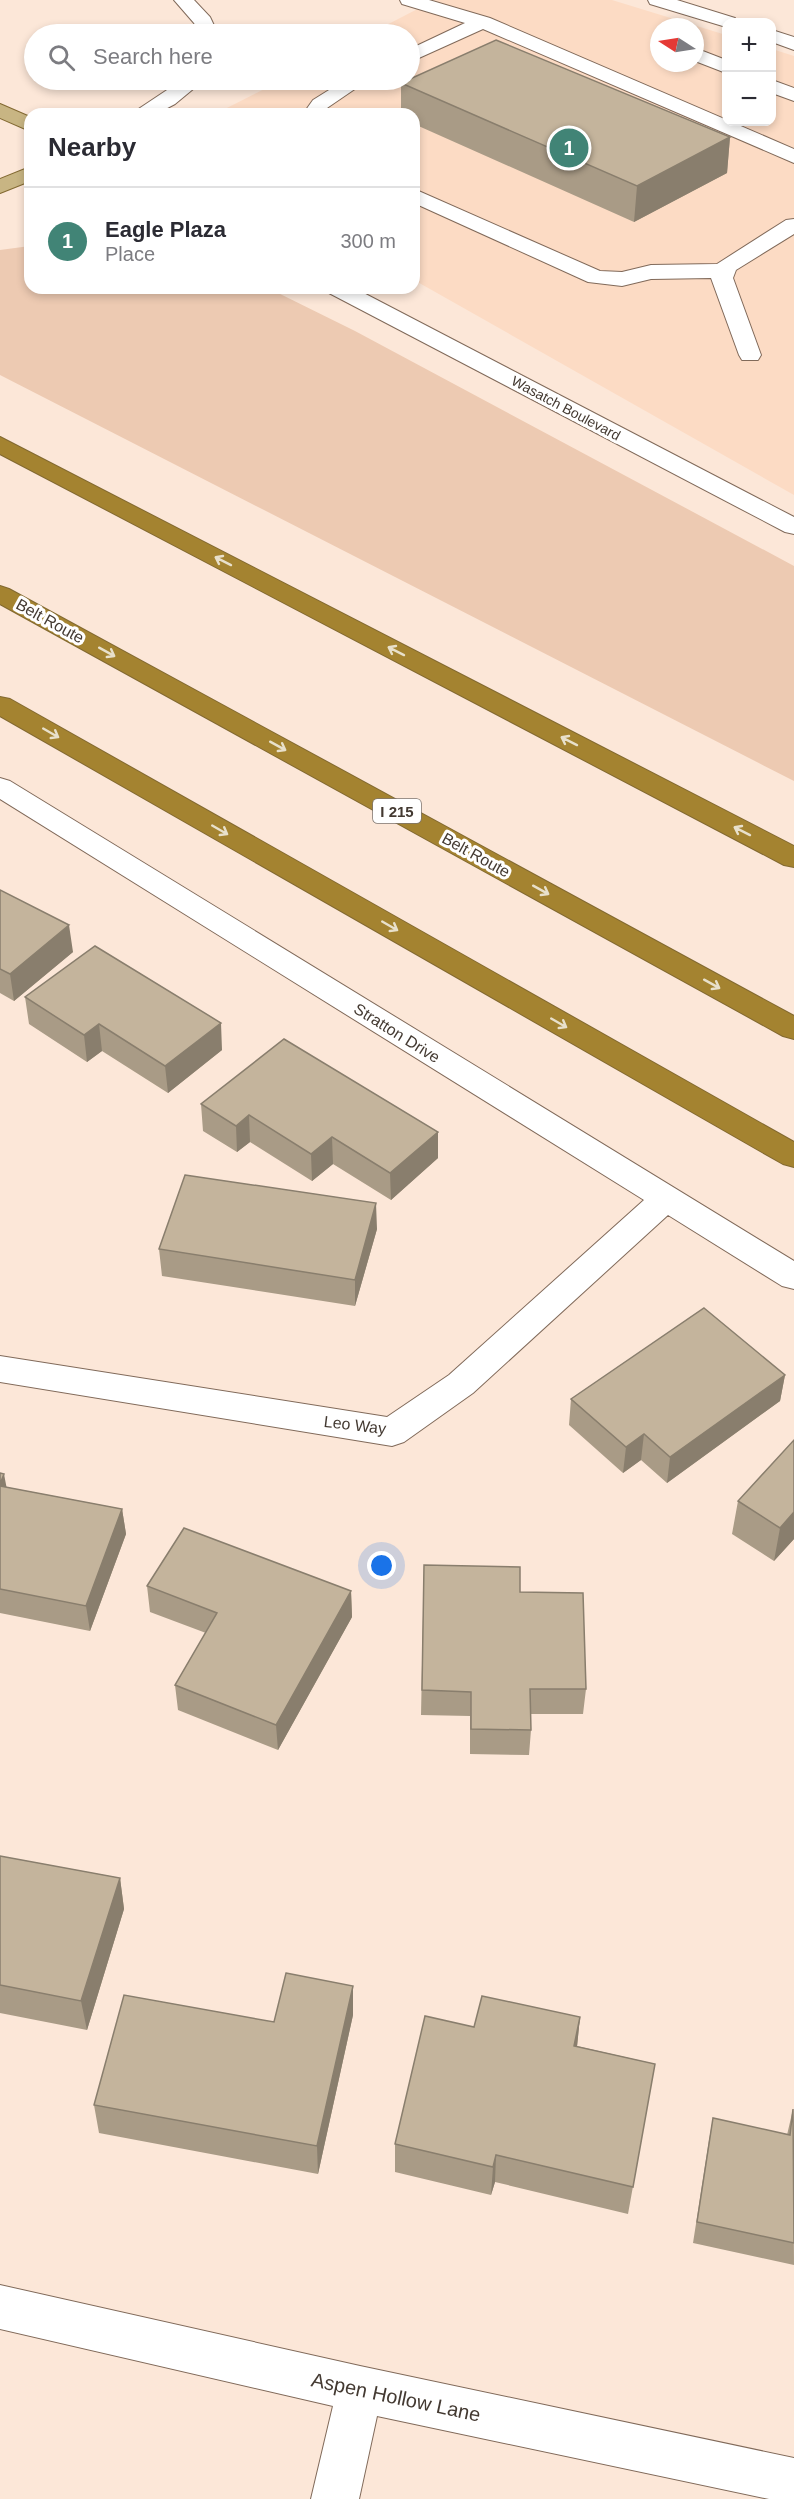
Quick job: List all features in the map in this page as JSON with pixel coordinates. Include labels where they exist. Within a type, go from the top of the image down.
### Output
[{"type":"highway","points":[[0,444],[794,858]]},
{"type":"highway","name":"Belt Route","points":[[0,594],[794,1029]]},
{"type":"highway","points":[[0,705],[794,1156]]},
{"type":"main road","points":[[0,110],[24,122]]},
{"type":"main road","points":[[0,187],[24,176]]},
{"type":"street","points":[[183,0],[204,24]]},
{"type":"street","points":[[409,0],[483,22],[794,157]]},
{"type":"street","points":[[657,0],[722,20]]},
{"type":"street","points":[[420,51],[483,22]]},
{"type":"street","points":[[776,38],[794,44]]},
{"type":"street","points":[[704,58],[722,65]]},
{"type":"street","points":[[776,88],[794,95]]},
{"type":"street","points":[[153,108],[181,90]]},
{"type":"street","points":[[317,108],[342,90]]},
{"type":"street","points":[[420,198],[596,277],[622,279],[651,272],[724,271],[794,225]]},
{"type":"street","points":[[724,271],[722,278],[750,355]]},
{"type":"street","name":"Wasatch Boulevard","points":[[348,294],[794,528]]},
{"type":"street","name":"Stratton Drive","points":[[0,787],[794,1278]]},
{"type":"street","name":"Leo Way","points":[[0,1369],[392,1432],[461,1384],[665,1199]]},
{"type":"street","name":"Aspen Hollow Lane","points":[[0,2307],[360,2389],[794,2481]]},
{"type":"street","points":[[335,2499],[360,2389]]},
{"type":"shaded area","points":[[435,0],[612,0],[671,18],[650,18],[650,72],[704,72],[704,28],[722,34],[722,126],[776,126],[776,50],[794,56],[794,495],[420,283],[420,108],[227,108],[262,90],[420,90],[420,24],[388,24]]},
{"type":"shaded area","points":[[24,247],[24,294],[280,294],[355,331],[794,566],[794,781],[0,375],[0,250]]},
{"type":"building","points":[[496,40],[730,137],[637,186],[417,90],[420,90],[420,74]]},
{"type":"building","points":[[0,890],[69,925],[10,974],[0,969]]},
{"type":"building","points":[[95,946],[221,1023],[165,1066],[99,1024],[84,1035],[25,997]]},
{"type":"building","points":[[284,1039],[438,1132],[390,1173],[332,1137],[311,1154],[249,1115],[236,1126],[201,1104]]},
{"type":"building","points":[[185,1175],[376,1203],[355,1280],[159,1249]]},
{"type":"building","points":[[704,1308],[785,1375],[670,1457],[644,1434],[626,1447],[571,1399]]},
{"type":"building","points":[[794,1440],[794,1512],[780,1528],[738,1501]]},
{"type":"building","points":[[0,1486],[122,1509],[86,1606],[0,1589]]},
{"type":"building","points":[[184,1528],[351,1591],[276,1725],[175,1685],[217,1613],[147,1586]]},
{"type":"building","points":[[424,1565],[520,1567],[520,1592],[583,1593],[586,1689],[530,1689],[531,1730],[471,1729],[471,1692],[422,1690]]},
{"type":"building","points":[[0,1856],[120,1878],[81,2001],[0,1985]]},
{"type":"building","points":[[286,1973],[353,1986],[317,2146],[94,2105],[124,1995],[274,2022]]},
{"type":"building","points":[[482,1996],[580,2017],[574,2046],[655,2064],[633,2187],[496,2155],[493,2167],[395,2144],[425,2016],[474,2027]]},
{"type":"building","points":[[793,2109],[794,2243],[697,2222],[713,2118],[790,2135]]},
{"type":"place","name":"Eagle Plaza","points":[[569,148]]}]
